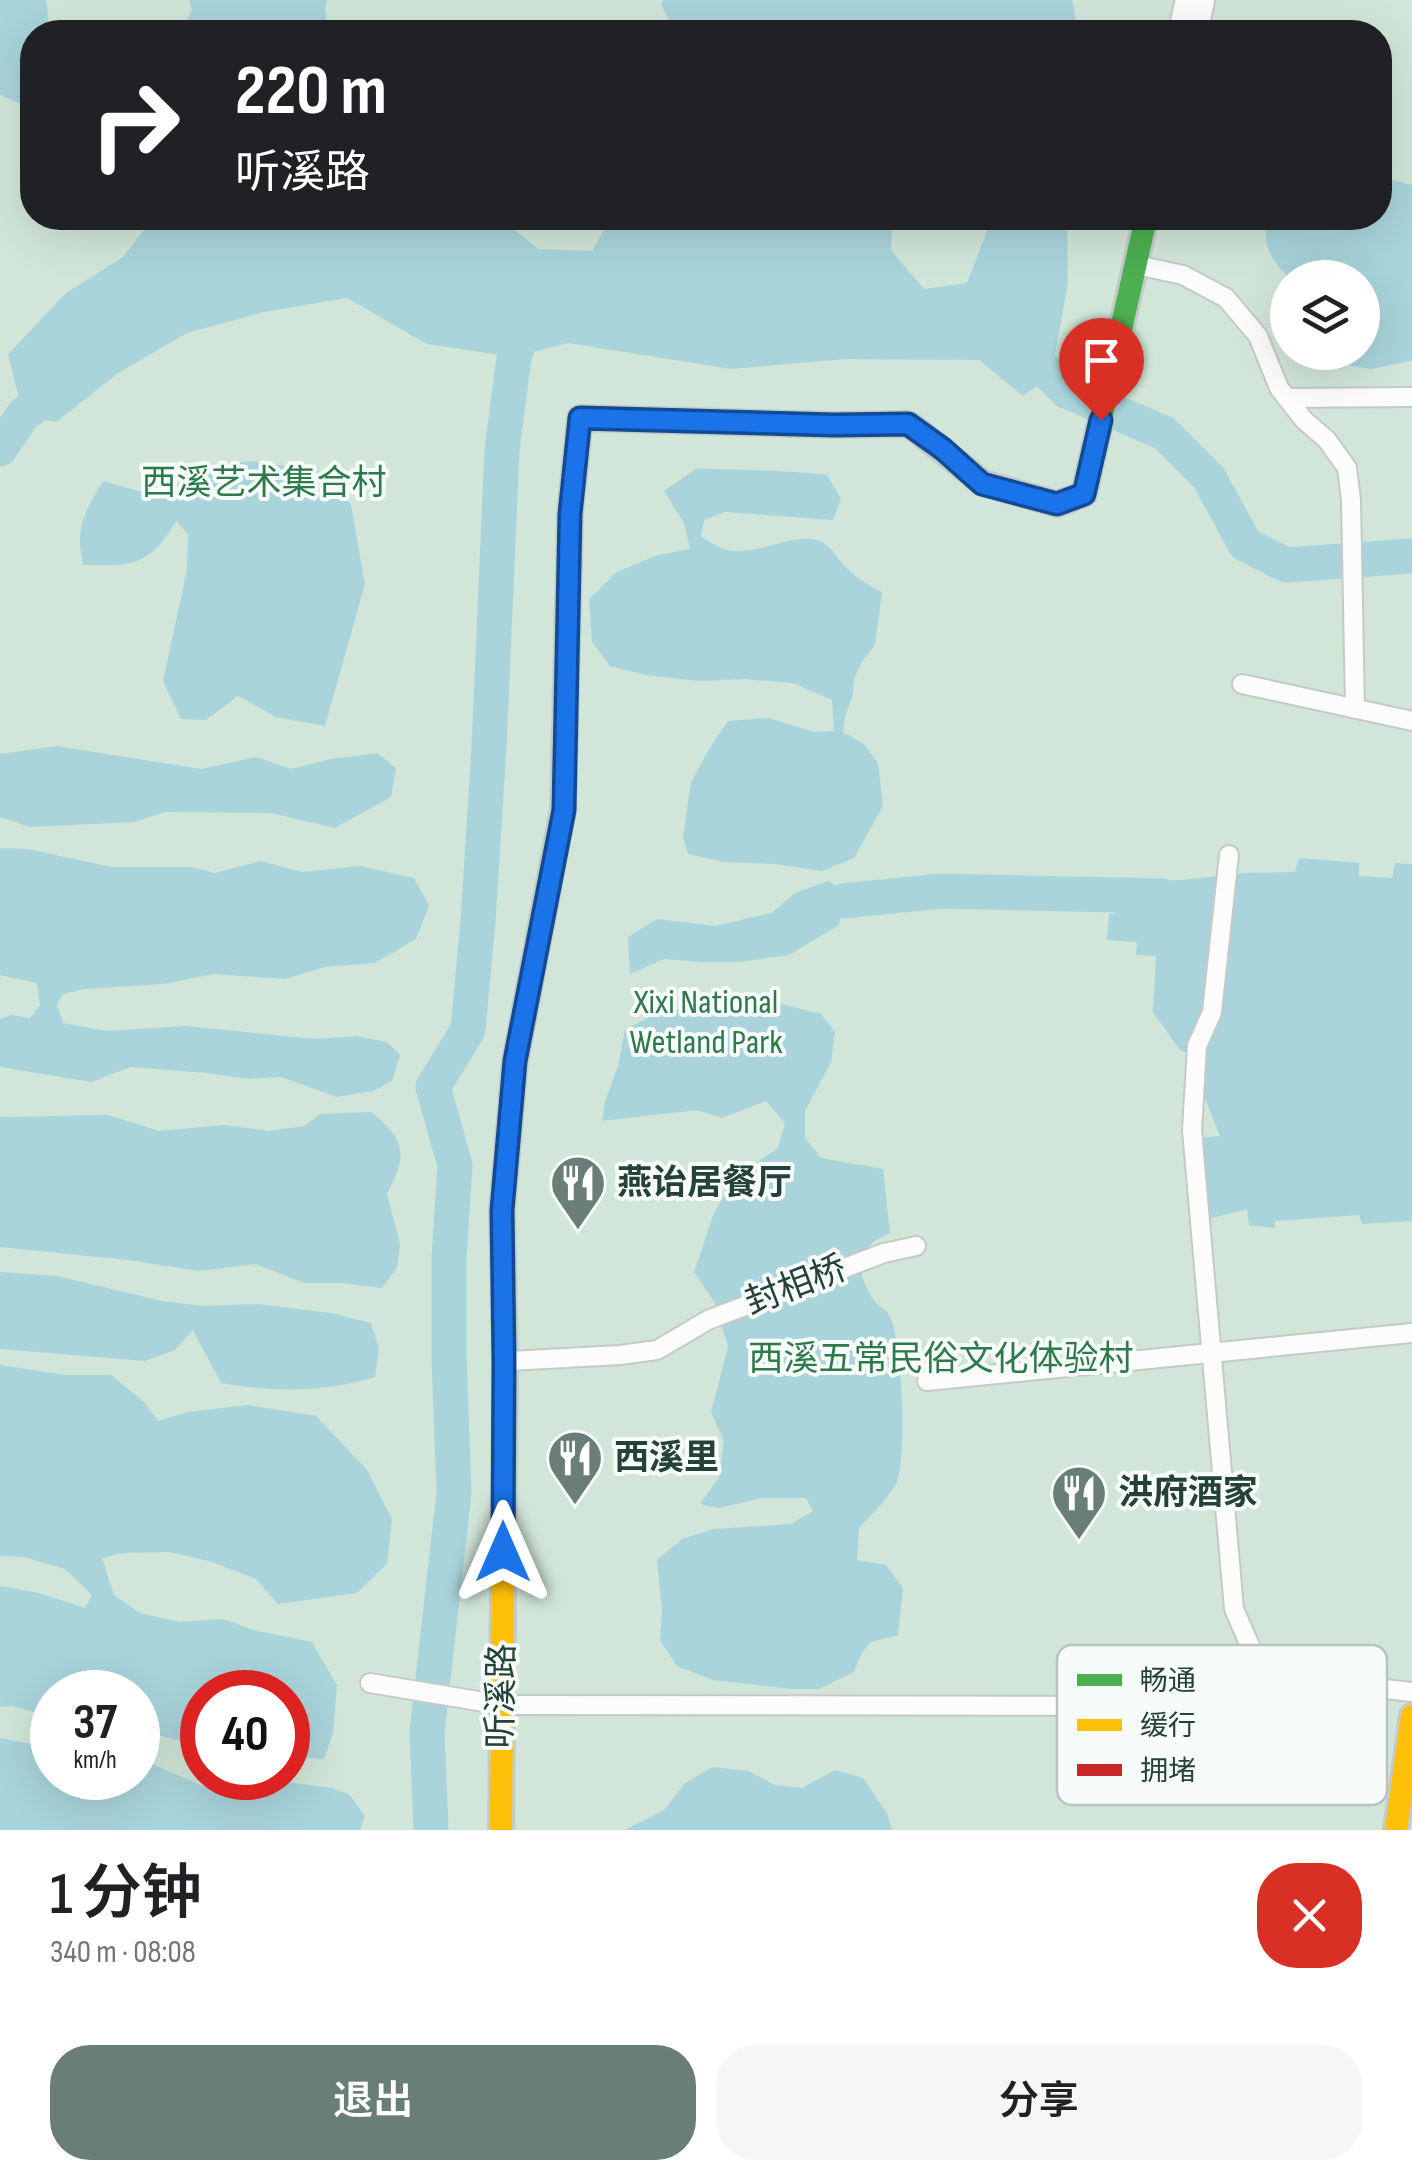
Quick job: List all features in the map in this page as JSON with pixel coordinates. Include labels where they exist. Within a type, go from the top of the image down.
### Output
[{"type":"street","points":[[1136,265],[1143,230]]},
{"type":"street","name":"听溪路","points":[[500,1830],[502,1210],[515,1061],[564,810],[570,514],[580,418],[908,424],[982,484],[1057,504],[1084,494],[1136,265]]},
{"type":"street","points":[[1396,1830],[1412,1716]]},
{"type":"lane","points":[[1136,265],[1183,275],[1226,298],[1258,336],[1279,388],[1348,468],[1355,709]]},
{"type":"lane","points":[[1287,398],[1412,397]]},
{"type":"lane","points":[[1242,684],[1412,722]]},
{"type":"lane","points":[[1229,855],[1212,1012],[1197,1046],[1192,1130],[1234,1609],[1250,1645]]},
{"type":"lane","name":"封相桥","points":[[504,1361],[657,1350],[708,1320],[884,1253],[916,1246]]},
{"type":"lane","points":[[927,1382],[1412,1333]]},
{"type":"lane","points":[[370,1683],[502,1705],[1057,1706]]},
{"type":"lane","points":[[1387,1689],[1412,1692]]},
{"type":"green space","name":"Xixi National Wetland Park","points":[[0,0],[1412,0],[1412,1830],[0,1830]]},
{"type":"water","points":[[0,0],[46,0],[48,20],[20,20],[20,104],[0,95]]},
{"type":"water","points":[[189,0],[327,0],[326,20],[187,20],[192,10]]},
{"type":"water","points":[[663,0],[1072,0],[1076,20],[669,20],[661,4]]},
{"type":"water","points":[[1392,180],[1412,185],[1412,361],[1380,367],[1380,260],[1274,260],[1267,230],[1392,230]]},
{"type":"water","points":[[144,230],[515,230],[538,249],[592,251],[604,230],[892,230],[891,250],[924,289],[967,283],[987,230],[1067,230],[1068,283],[1051,376],[1023,396],[979,360],[847,359],[731,369],[568,343],[514,357],[427,344],[347,298],[264,312],[187,333],[118,373],[56,422],[23,415],[8,354],[66,293],[123,257]]},
{"type":"water","points":[[253,461],[330,473],[351,505],[365,584],[325,726],[276,717],[238,696],[206,720],[181,719],[163,681],[187,570],[188,534],[176,521],[158,547],[139,560],[84,565],[81,531],[103,481],[159,497],[191,491],[217,465]]},
{"type":"water","points":[[697,468],[827,475],[841,499],[833,520],[726,512],[704,520],[701,536],[733,551],[799,539],[822,542],[857,577],[882,592],[875,645],[854,678],[843,732],[864,744],[878,763],[883,806],[854,858],[822,871],[724,862],[688,854],[683,837],[691,782],[728,721],[769,718],[814,732],[834,731],[832,700],[793,683],[698,681],[646,675],[610,666],[592,642],[589,599],[617,572],[658,555],[690,549],[684,523],[664,491]]},
{"type":"water","points":[[57,746],[201,769],[256,757],[291,769],[377,753],[396,768],[391,797],[335,828],[271,813],[164,812],[135,822],[30,827],[0,817],[0,754]]},
{"type":"water","points":[[0,848],[28,849],[111,867],[191,867],[215,873],[261,861],[301,872],[360,866],[414,878],[429,906],[416,939],[375,963],[325,967],[285,979],[214,974],[164,984],[84,989],[63,994],[57,1005],[63,1023],[106,1031],[186,1026],[314,1039],[357,1036],[387,1042],[400,1055],[392,1081],[373,1091],[337,1097],[281,1077],[248,1079],[131,1067],[91,1082],[0,1067],[0,1019],[11,1015],[30,1018],[40,1005],[37,983],[0,975]]},
{"type":"water","points":[[1299,858],[1359,863],[1359,876],[1392,878],[1395,863],[1412,864],[1412,1221],[1362,1224],[1359,1215],[1275,1221],[1275,1228],[1249,1225],[1247,1209],[1208,1219],[1198,1138],[1220,1136],[1205,1099],[1204,1063],[1179,1049],[1153,1012],[1156,956],[1136,955],[1137,942],[1107,940],[1109,914],[1115,914],[1117,882],[1295,872]]},
{"type":"water","points":[[828,881],[845,890],[839,925],[789,955],[739,962],[664,959],[630,974],[628,937],[657,919],[715,926],[772,913],[795,893]]},
{"type":"water","points":[[763,999],[821,1014],[835,1032],[831,1062],[805,1111],[805,1138],[821,1158],[883,1169],[890,1233],[873,1242],[858,1263],[868,1290],[888,1313],[894,1328],[902,1396],[900,1465],[891,1491],[859,1528],[857,1560],[886,1565],[903,1588],[898,1635],[871,1642],[854,1672],[819,1689],[713,1680],[677,1666],[660,1640],[662,1609],[657,1560],[682,1539],[714,1529],[791,1524],[813,1511],[806,1498],[762,1498],[719,1508],[700,1504],[719,1477],[724,1441],[711,1412],[728,1347],[715,1303],[694,1272],[713,1216],[731,1180],[778,1148],[785,1123],[766,1101],[722,1118],[697,1110],[602,1121],[625,1030],[662,1010],[718,1006],[747,1015]]},
{"type":"water","points":[[371,1112],[392,1132],[400,1149],[398,1169],[387,1194],[400,1244],[397,1268],[382,1288],[304,1283],[256,1264],[199,1271],[0,1247],[0,1117],[108,1115],[159,1131],[225,1125],[269,1131],[304,1126],[320,1114]]},
{"type":"water","points":[[0,1272],[57,1276],[162,1301],[204,1306],[257,1304],[331,1313],[371,1323],[379,1348],[375,1377],[298,1389],[221,1383],[193,1330],[175,1350],[145,1361],[0,1349]]},
{"type":"water","points":[[0,1365],[65,1375],[111,1375],[144,1402],[158,1421],[188,1412],[247,1405],[316,1416],[367,1470],[392,1519],[387,1564],[357,1593],[278,1604],[256,1579],[209,1561],[168,1552],[123,1553],[102,1558],[114,1595],[140,1613],[179,1622],[224,1619],[253,1630],[312,1642],[337,1685],[333,1733],[324,1759],[310,1758],[310,1670],[180,1670],[180,1741],[160,1736],[160,1670],[30,1670],[30,1711],[0,1707],[0,1586],[85,1608],[92,1595],[65,1569],[24,1557],[0,1556]]},
{"type":"water","points":[[0,1738],[30,1744],[30,1800],[160,1800],[160,1768],[180,1776],[180,1800],[310,1800],[310,1785],[349,1794],[365,1816],[360,1830],[0,1830]]},
{"type":"water","points":[[713,1767],[748,1771],[775,1785],[802,1788],[835,1770],[863,1778],[887,1813],[892,1830],[625,1830],[664,1810],[685,1783]]},
{"type":"waterway","points":[[431,1830],[427,1732],[454,1493],[449,1257],[455,1165],[433,1087],[468,1030],[489,747],[502,450],[514,357],[529,311]]},
{"type":"waterway","points":[[1012,351],[1033,358],[1066,391],[1164,433],[1209,478],[1245,544],[1286,565],[1412,556]]},
{"type":"waterway","points":[[0,449],[23,415],[61,386]]},
{"type":"waterway","points":[[843,901],[941,891],[1162,896]]},
{"type":"traffic: fast","points":[[569,564],[580,418],[909,424],[983,483],[1057,504],[1084,494],[1143,230]]},
{"type":"traffic: slow","points":[[501,1830],[505,1361],[502,1210],[515,1061],[525,1009]]},
{"type":"traffic: slow","points":[[1396,1830],[1412,1716]]},
{"type":"traffic: jam","points":[[525,1009],[563,810],[569,564]]},
{"type":"place","name":"燕诒居餐厅","points":[[578,1232]]},
{"type":"place","name":"西溪里","points":[[575,1507]]},
{"type":"place","name":"洪府酒家","points":[[1079,1542]]},
{"type":"route","points":[[503,1552],[502,1210],[515,1061],[564,810],[570,514],[580,418],[908,424],[982,484],[1057,504],[1084,494],[1101,420]]},
{"type":"park label","name":"西溪艺术集合村","points":[[264,483]]},
{"type":"park label","name":"西溪五常民俗文化体验村","points":[[941,1359]]}]
